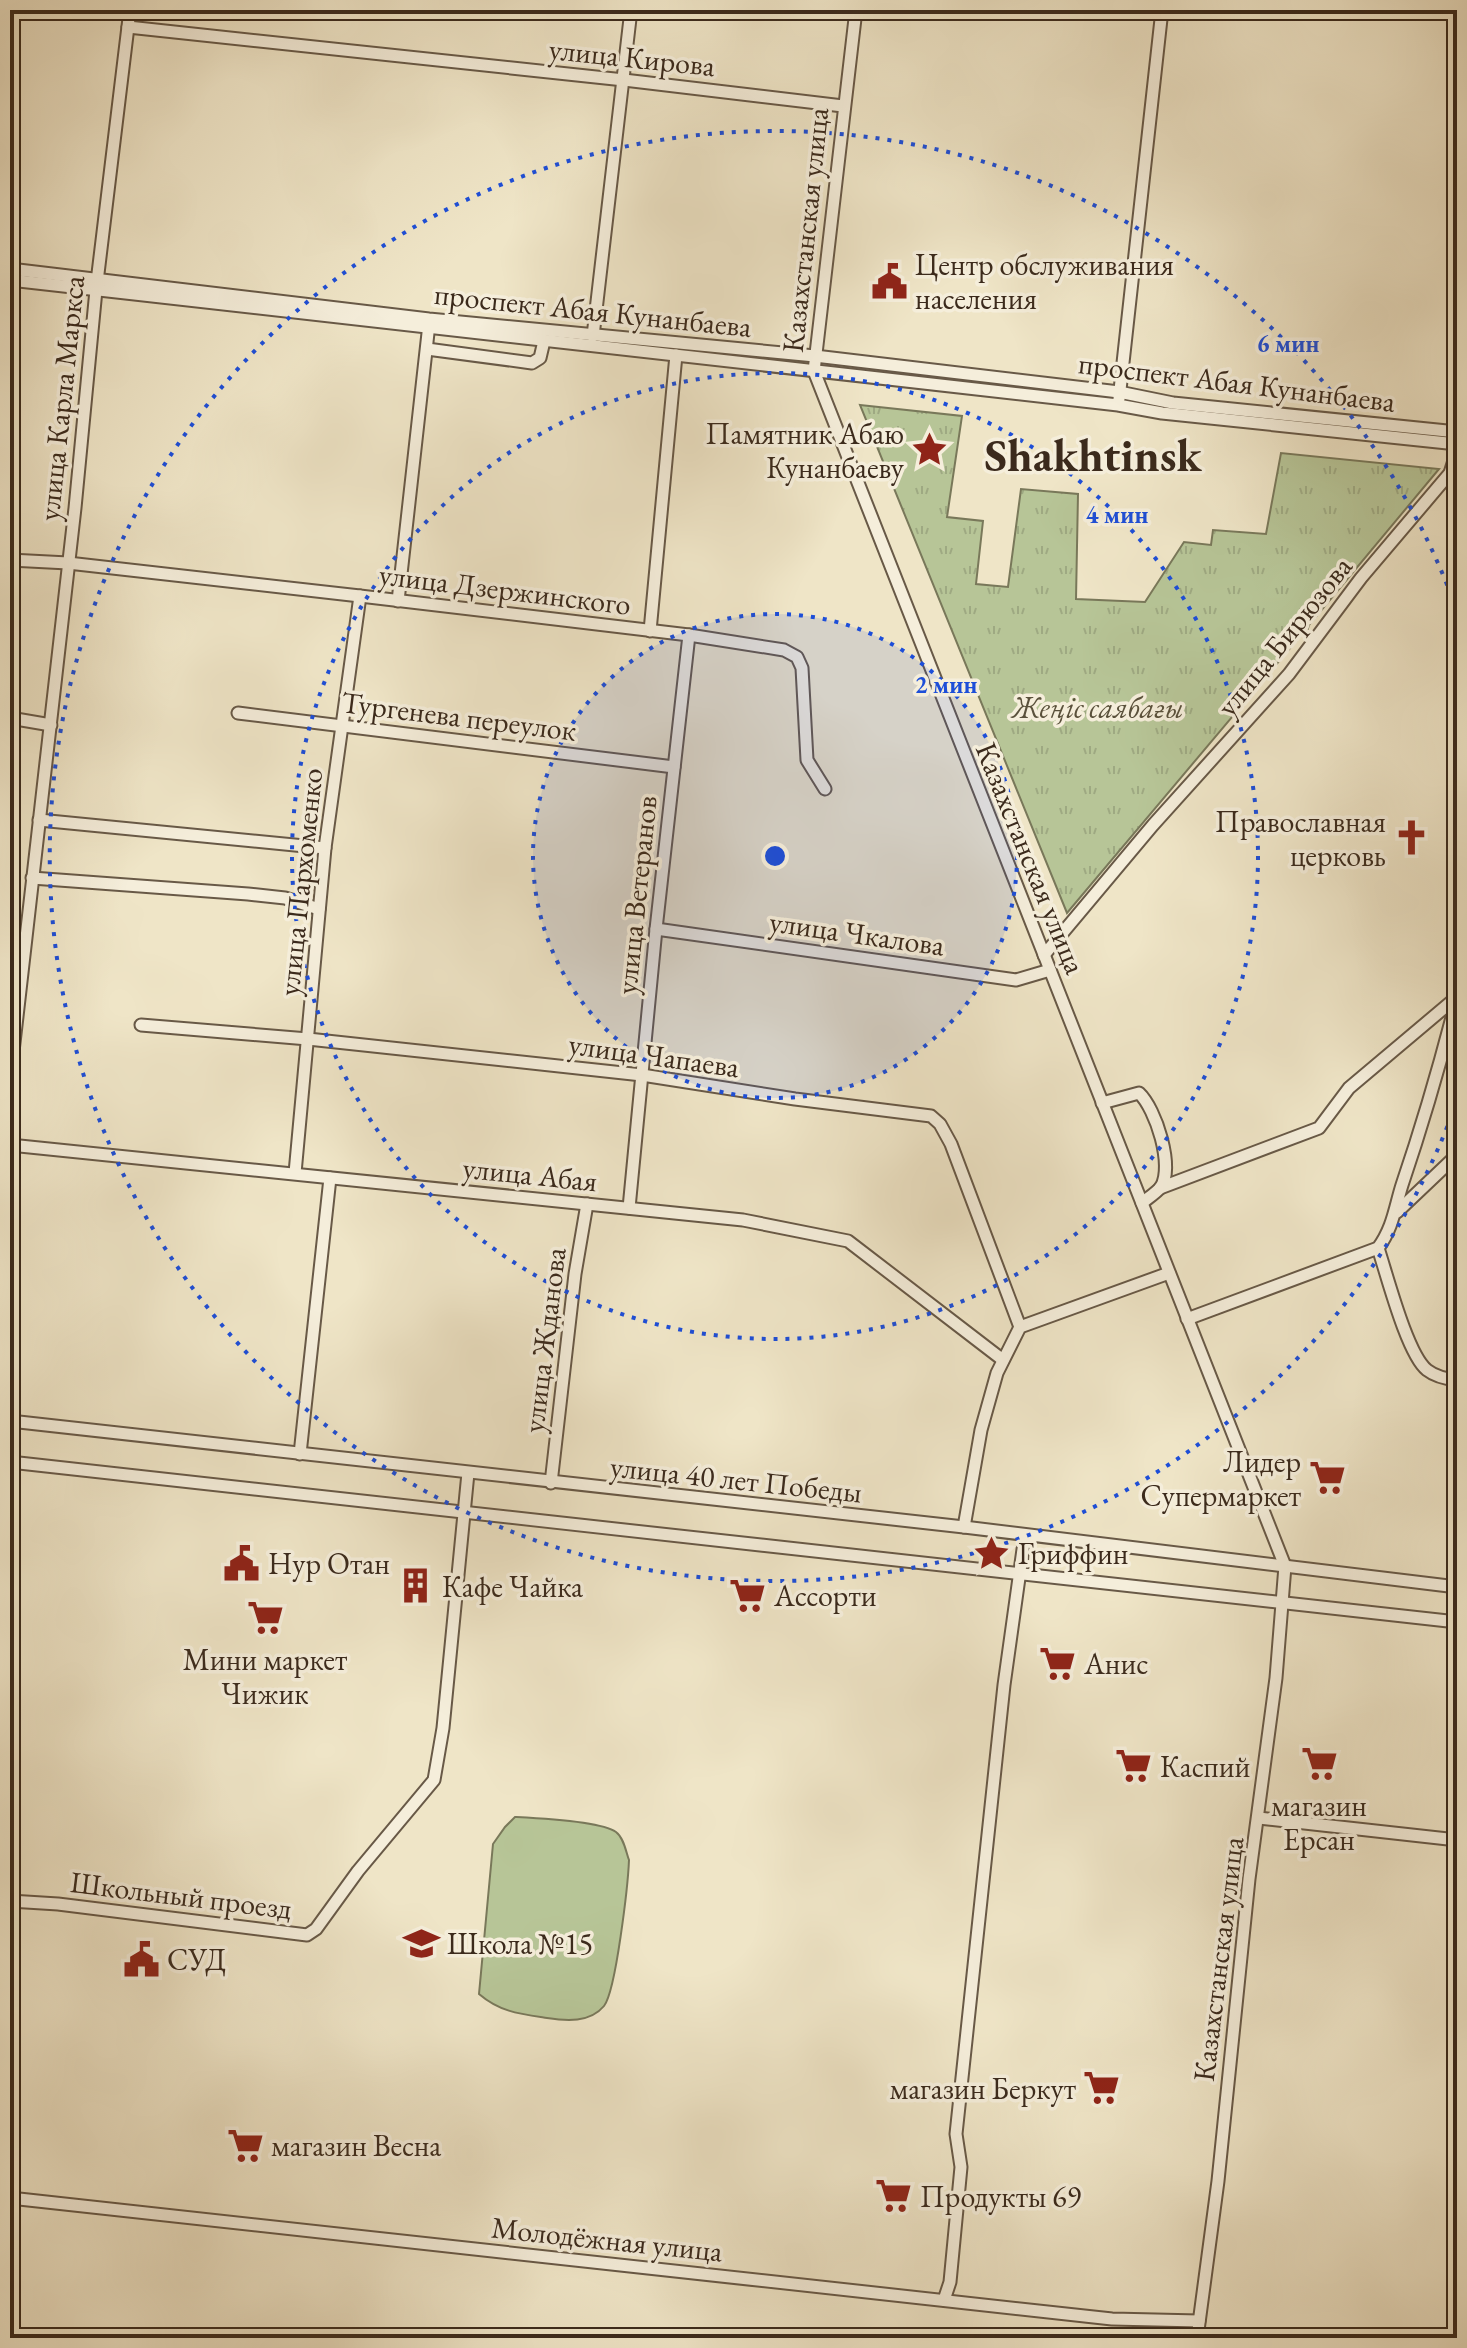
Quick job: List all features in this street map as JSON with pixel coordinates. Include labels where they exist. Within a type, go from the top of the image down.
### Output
[{"type":"street","name":"улица Карла Маркса","points":[[10,1078],[130,10]]},
{"type":"street","points":[[593,336],[631,10]]},
{"type":"street","name":"Казахстанская улица","points":[[856,10],[814,371],[1285,1566],[1284,1602],[1227,2073],[1218,2181],[1197,2338]]},
{"type":"street","points":[[1118,405],[1162,11],[1142,10]]},
{"type":"street","name":"улица Кирова","points":[[128,27],[843,106]]},
{"type":"street","name":"проспект Абая Кунанбаева","points":[[10,269],[97,284],[429,323],[815,356],[1119,392],[1173,403],[1457,432]]},
{"type":"street","name":"проспект Абая Кунанбаева","points":[[10,280],[97,284]]},
{"type":"street","points":[[398,601],[429,323]]},
{"type":"street","name":"проспект Абая Кунанбаева","points":[[429,323],[544,341],[1457,444]]},
{"type":"street","points":[[427,349],[532,363],[540,358],[544,341]]},
{"type":"street","points":[[650,631],[676,355]]},
{"type":"street","name":"улица Бирюзова","points":[[1044,955],[1153,825],[1289,674],[1361,578],[1450,473],[1457,451]]},
{"type":"street","name":"улица Дзержинского","points":[[10,560],[68,563],[360,596],[689,635],[784,650],[797,657],[802,668],[807,760],[825,789]]},
{"type":"street","name":"улица Пархоменко","points":[[295,1173],[325,848],[360,596]]},
{"type":"street","name":"улица Ветеранов","points":[[629,1208],[689,635]]},
{"type":"street","name":"Тургенева переулок","points":[[238,713],[674,767]]},
{"type":"street","points":[[10,718],[51,725]]},
{"type":"street","points":[[39,820],[325,848]]},
{"type":"street","points":[[32,878],[248,894],[285,898],[319,909]]},
{"type":"street","name":"улица Чкалова","points":[[656,929],[1016,980],[1050,970]]},
{"type":"street","points":[[1142,1203],[1160,1188],[1319,1128],[1349,1088],[1457,998]]},
{"type":"street","points":[[1397,1213],[1401,1189],[1419,1139],[1457,998]]},
{"type":"street","name":"улица Чапаева","points":[[141,1025],[308,1039],[642,1075],[931,1116],[940,1124],[951,1144],[1020,1327]]},
{"type":"street","points":[[1102,1103],[1130,1093],[1139,1093],[1145,1099],[1164,1149],[1166,1172],[1160,1188]]},
{"type":"street","name":"улица Абая","points":[[10,1145],[743,1220],[848,1241],[1003,1360]]},
{"type":"street","points":[[1187,1319],[1378,1248],[1397,1213],[1457,1155]]},
{"type":"street","points":[[300,1454],[330,1178]]},
{"type":"street","name":"улица Жданова","points":[[551,1483],[575,1274],[587,1204]]},
{"type":"street","points":[[1378,1248],[1411,1346],[1425,1369],[1440,1378],[1457,1380]]},
{"type":"street","points":[[964,1527],[981,1430],[997,1373],[1020,1327],[1169,1273]]},
{"type":"street","name":"улица 40 лет Победы","points":[[10,1421],[964,1527],[1457,1587]]},
{"type":"street","name":"улица 40 лет Победы","points":[[10,1462],[1457,1622]]},
{"type":"street","name":"Школьный проезд","points":[[10,1901],[58,1904],[307,1935],[316,1929],[358,1871],[434,1780],[443,1728],[468,1473]]},
{"type":"street","points":[[944,2300],[950,2282],[961,2167],[956,2134],[977,1956],[986,1841],[1009,1640],[1025,1535]]},
{"type":"street","points":[[1259,1818],[1457,1840]]},
{"type":"street","name":"Молодёжная улица","points":[[10,2198],[1112,2319],[1199,2321]]},
{"type":"green space","name":"Жеңіс саябағы","points":[[860,405],[962,416],[947,517],[983,521],[976,584],[1008,587],[1021,489],[1078,494],[1076,599],[1145,602],[1184,542],[1211,545],[1213,530],[1266,534],[1281,453],[1439,469],[1309,625],[1306,635],[1301,635],[1067,913]]},
{"type":"green space","points":[[515,1817],[608,1828],[616,1832],[624,1845],[629,1860],[628,1873],[613,1980],[604,2006],[585,2018],[562,2020],[519,2013],[495,2005],[479,1994],[493,1844]]},
{"type":"place","name":"Центр обслуживания населения","points":[[889,281]]},
{"type":"place","name":"Памятник Абаю Кунанбаеву","points":[[930,450]]},
{"type":"place","name":"Православная церковь","points":[[1412,838]]},
{"type":"place","name":"Лидер Супермаркет","points":[[1327,1478]]},
{"type":"place","name":"Гриффин","points":[[992,1553]]},
{"type":"place","name":"Нур Отан","points":[[242,1563]]},
{"type":"place","name":"Кафе Чайка","points":[[416,1586]]},
{"type":"place","name":"Ассорти","points":[[748,1595]]},
{"type":"place","name":"Мини маркет Чижик","points":[[265,1618]]},
{"type":"place","name":"Анис","points":[[1058,1663]]},
{"type":"place","name":"магазин Ерсан","points":[[1319,1764]]},
{"type":"place","name":"Каспий","points":[[1134,1766]]},
{"type":"place","name":"Школа №15","points":[[421,1943]]},
{"type":"place","name":"СУД","points":[[141,1959]]},
{"type":"place","name":"магазин Беркут","points":[[1102,2088]]},
{"type":"place","name":"магазин Весна","points":[[245,2145]]},
{"type":"place","name":"Продукты 69","points":[[894,2196]]},
{"type":"district","name":"Shakhtinsk","points":[[1093,455]]}]
